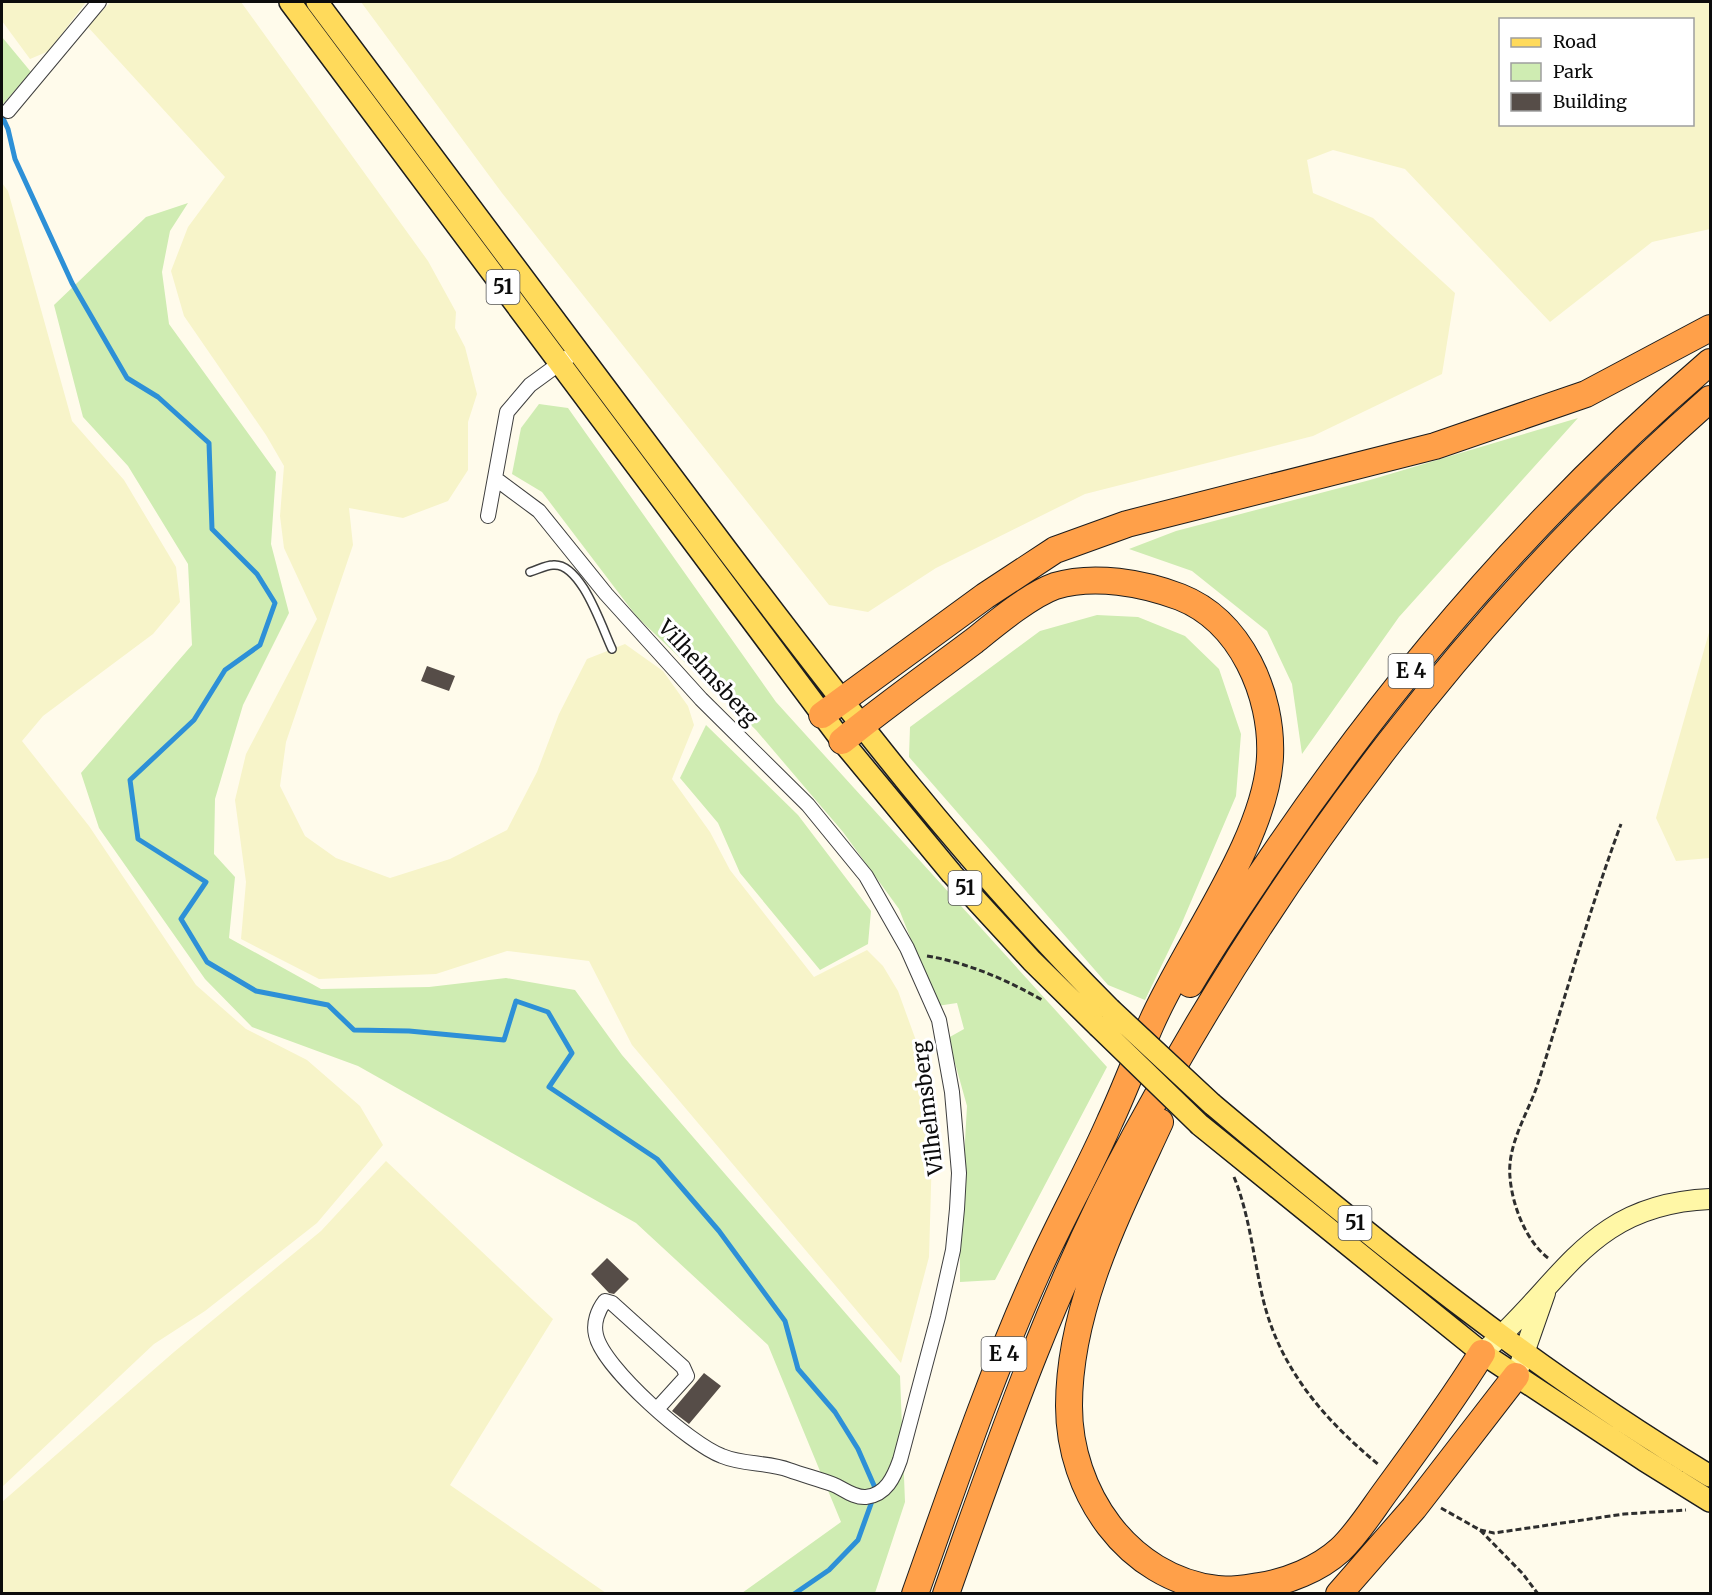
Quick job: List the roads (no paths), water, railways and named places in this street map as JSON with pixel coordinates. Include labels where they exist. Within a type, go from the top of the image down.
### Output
[{"type":"highway","points":[[832,708],[1054,550],[1127,524],[1435,446],[1586,394],[1710,328]]},
{"type":"highway","name":"E 4","points":[[915,1593],[979,1415],[1030,1288],[1110,1122],[1209,950],[1317,791],[1410,672],[1518,548],[1656,409],[1710,362]]},
{"type":"highway","name":"E 4","points":[[946,1593],[1005,1428],[1062,1286],[1135,1134],[1220,989],[1340,807],[1434,687],[1538,566],[1672,432],[1710,399]]},
{"type":"highway","points":[[852,733],[1011,612],[1054,586],[1107,580],[1153,586],[1188,600],[1227,629],[1255,671],[1269,719],[1270,760],[1259,807],[1245,845],[1152,1022],[1110,1122]]},
{"type":"highway","points":[[1220,989],[1112,1230],[1094,1274],[1078,1332],[1069,1405],[1071,1435],[1088,1492],[1100,1515],[1116,1537],[1168,1574],[1218,1589],[1271,1584],[1298,1575],[1340,1550],[1443,1415],[1492,1344]]},
{"type":"highway","points":[[1339,1593],[1414,1508],[1516,1376]]},
{"type":"main road","name":"51","points":[[290,2],[559,363],[852,733],[952,874],[1032,961],[1212,1104],[1346,1216],[1492,1344],[1516,1376],[1702,1506]]},
{"type":"main road","name":"51","points":[[317,2],[578,350],[832,708]]},
{"type":"main road","name":"51","points":[[1104,1017],[1200,1125],[1492,1344],[1523,1352],[1655,1442],[1710,1476]]},
{"type":"street","points":[[8,111],[99,2]]},
{"type":"street","points":[[488,516],[507,412],[530,385],[578,350]]},
{"type":"street","name":"Vilhelmsberg","points":[[496,479],[539,511],[606,594],[700,699],[808,805],[866,876],[908,952],[939,1020],[952,1092],[959,1173],[953,1250],[938,1317],[900,1460],[894,1478],[881,1492],[865,1497],[785,1468],[723,1457],[706,1448],[657,1409],[603,1351],[596,1335],[596,1321],[605,1301],[612,1303],[683,1367],[687,1376],[657,1409]]},
{"type":"street","points":[[1492,1344],[1587,1244],[1620,1221],[1653,1207],[1688,1200],[1710,1199]]},
{"type":"street","points":[[1516,1376],[1547,1288]]},
{"type":"lane","points":[[530,572],[554,564],[567,569],[583,585],[612,649]]},
{"type":"waterway","points":[[2,116],[8,129],[15,159],[72,283],[127,378],[158,397],[209,443],[212,529],[257,574],[275,603],[260,645],[225,670],[194,720],[130,780],[138,839],[206,882],[181,919],[207,962],[256,991],[328,1005],[354,1030],[409,1031],[504,1040],[516,1001],[548,1012],[572,1053],[549,1087],[657,1159],[719,1231],[785,1321],[798,1369],[835,1412],[858,1449],[876,1490],[858,1540],[829,1570],[794,1594]]}]
